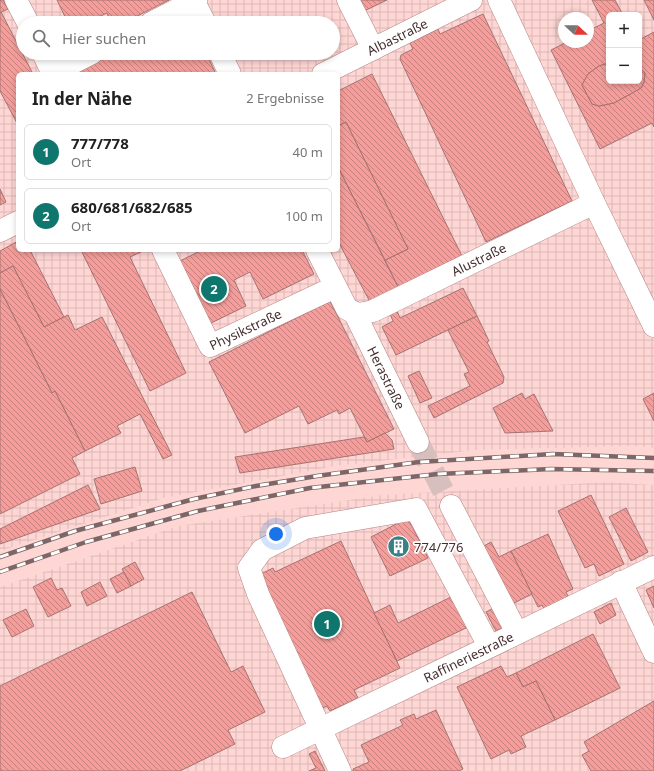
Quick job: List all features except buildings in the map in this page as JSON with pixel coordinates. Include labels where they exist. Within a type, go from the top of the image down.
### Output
[{"type":"lane","points":[[16,0],[24,16]]},
{"type":"lane","points":[[163,16],[194,0],[202,16]]},
{"type":"lane","points":[[348,0],[373,49]]},
{"type":"lane","name":"Albastraße","points":[[327,72],[471,0]]},
{"type":"lane","points":[[499,0],[594,203],[654,326]]},
{"type":"lane","points":[[46,60],[52,72]]},
{"type":"lane","points":[[55,72],[78,60]]},
{"type":"lane","points":[[223,60],[229,72]]},
{"type":"lane","name":"Alustraße","points":[[362,313],[594,203]]},
{"type":"lane","points":[[0,231],[16,223]]},
{"type":"lane","name":"Physikstraße","points":[[164,252],[210,346],[335,287]]},
{"type":"lane","name":"Herastraße","points":[[318,252],[347,309],[362,313],[418,442]]},
{"type":"lane","points":[[362,313],[412,407]]},
{"type":"lane","points":[[451,506],[517,632]]},
{"type":"lane","points":[[340,771],[258,594],[249,568],[262,550],[305,528],[416,509],[489,646]]},
{"type":"lane","name":"Raffineriestraße","points":[[283,747],[321,730],[517,632],[654,566]]},
{"type":"lane","points":[[621,582],[654,652]]},
{"type":"shaded area","points":[[0,0],[654,0],[654,448],[635,446],[476,450],[336,466],[164,498],[0,551]]},
{"type":"shaded area","points":[[635,446],[654,448],[654,485],[610,482],[178,526],[0,587],[0,551],[164,498],[336,466],[476,450]]},
{"type":"shaded area","points":[[610,482],[654,485],[654,771],[0,771],[0,587],[178,526],[383,495]]},
{"type":"tunnel","points":[[418,442],[451,506]]},
{"type":"railway","points":[[0,557],[75,531],[194,499],[256,486],[317,476],[419,462],[553,454],[654,458]]},
{"type":"railway","points":[[0,572],[86,542],[198,511],[310,488],[438,474],[551,469],[654,471]]},
{"type":"place","name":"680/681/682/685","points":[[214,289]]},
{"type":"place","name":"774/776","points":[[399,547]]},
{"type":"place","name":"777/778","points":[[327,624]]}]
